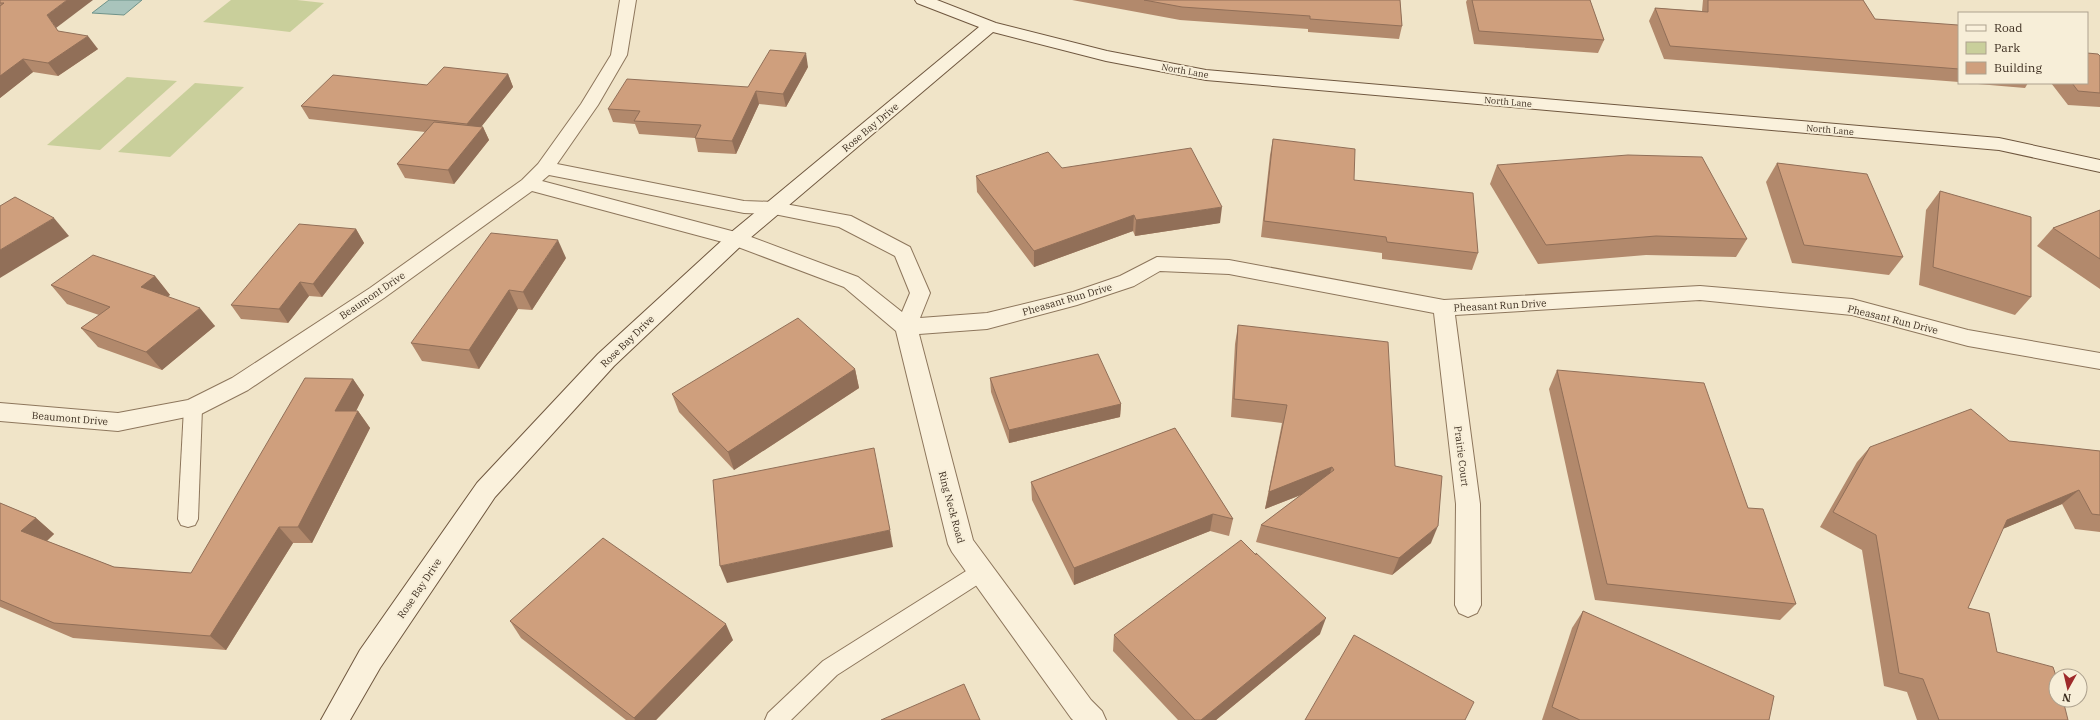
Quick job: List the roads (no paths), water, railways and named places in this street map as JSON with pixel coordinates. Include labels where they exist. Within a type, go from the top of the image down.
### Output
[{"type":"street","name":"Beaumont Drive","points":[[0,412],[118,422],[193,408],[240,384],[376,293],[530,184],[545,168],[589,105],[619,55],[628,0]]},
{"type":"street","name":"North Lane","points":[[923,0],[990,26],[1106,56],[1206,75],[1999,144],[2100,166]]},
{"type":"street","name":"Rose Bay Drive","points":[[335,720],[370,660],[486,490],[606,360],[736,239],[990,26]]},
{"type":"street","points":[[530,184],[736,239],[851,282],[906,327],[920,293],[903,252],[844,221],[774,208],[744,207],[545,168]]},
{"type":"street","name":"Pheasant Run Drive","points":[[906,327],[987,321],[1076,298],[1127,281],[1157,264],[1229,268],[1320,283],[1444,308],[1700,293],[1852,307],[1968,338],[2100,361]]},
{"type":"street","name":"Prairie Court","points":[[1444,308],[1468,504],[1468,605]]},
{"type":"street","name":"Ring Neck Road","points":[[906,327],[961,544],[1081,709],[1092,720]]},
{"type":"lane","points":[[188,519],[193,408]]},
{"type":"lane","points":[[776,720],[830,668],[981,572]]},
{"type":"water","points":[[109,0],[142,0],[124,15],[92,13]]}]
